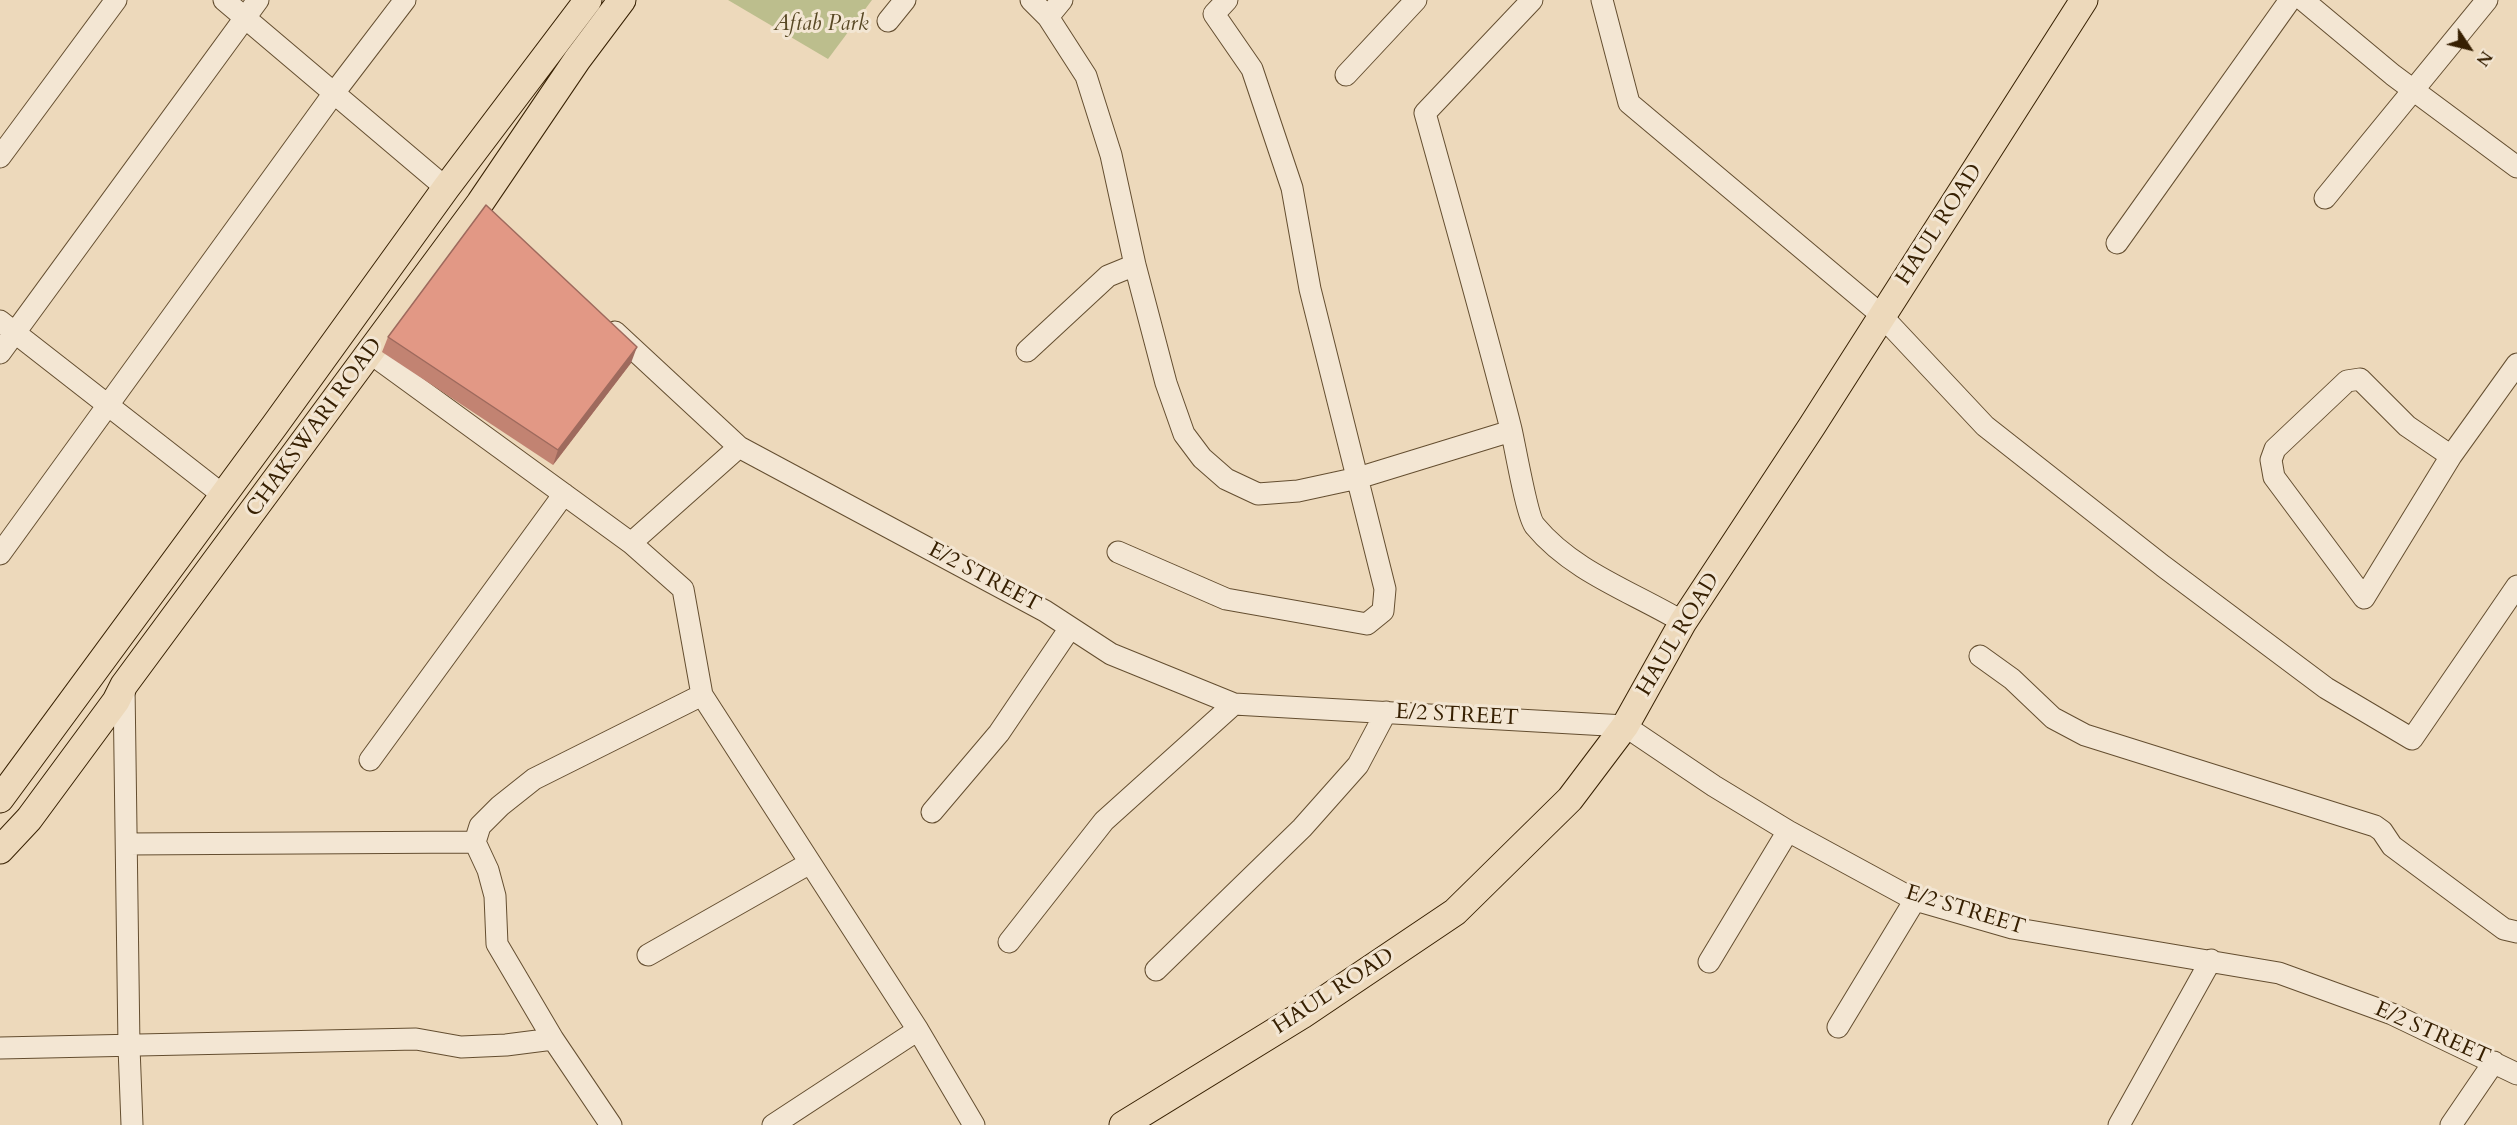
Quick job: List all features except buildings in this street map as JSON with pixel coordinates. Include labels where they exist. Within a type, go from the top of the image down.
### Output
[{"type":"main road","name":"CHAKSWARI ROAD","points":[[0,799],[446,188],[588,0]]},
{"type":"main road","name":"CHAKSWARI ROAD","points":[[0,850],[29,819],[116,701],[124,685],[370,353],[488,211],[577,60],[622,0]]},
{"type":"main road","name":"HAUL ROAD","points":[[1123,1125],[1302,1015],[1455,912],[1570,799],[1625,726],[1683,622],[2084,0]]},
{"type":"street","points":[[0,157],[116,0]]},
{"type":"street","points":[[224,0],[446,188]]},
{"type":"street","points":[[0,353],[7,327],[258,0]]},
{"type":"street","points":[[0,554],[334,93],[405,0]]},
{"type":"street","points":[[888,21],[905,0]]},
{"type":"street","points":[[1031,0],[1048,17],[1086,76],[1111,155],[1135,265],[1166,383],[1184,434],[1202,458],[1226,479],[1258,494],[1298,491],[1358,478],[1511,431]]},
{"type":"street","points":[[1048,17],[1062,0]]},
{"type":"street","points":[[1118,552],[1226,599],[1367,624],[1383,611],[1385,589],[1310,290],[1292,188],[1252,69],[1214,14],[1227,0]]},
{"type":"street","points":[[1346,75],[1416,0]]},
{"type":"street","points":[[1532,0],[1425,113],[1511,431],[1533,524],[1557,549],[1593,574],[1648,601],[1683,622]]},
{"type":"street","points":[[1602,0],[1629,103],[1882,316],[1985,426],[2163,566],[2326,688],[2412,740],[2517,586]]},
{"type":"street","points":[[2117,243],[2290,0]]},
{"type":"street","points":[[2302,0],[2414,90],[2517,167]]},
{"type":"street","points":[[2325,198],[2487,0]]},
{"type":"street","points":[[1027,351],[1108,276],[1135,265]]},
{"type":"street","name":"E/2 STREET","points":[[598,315],[739,447],[1045,611],[1111,654],[1233,704],[1625,726],[1714,786],[1788,831],[1915,900],[2012,928],[2279,973],[2392,1014],[2517,1074]]},
{"type":"street","points":[[7,327],[223,495]]},
{"type":"street","points":[[370,353],[631,543],[683,590],[702,695],[918,1030],[974,1125]]},
{"type":"street","points":[[2451,456],[2407,426],[2360,379],[2347,381],[2275,449],[2271,460],[2274,477],[2364,598],[2451,456],[2517,364]]},
{"type":"street","points":[[631,543],[739,447]]},
{"type":"street","points":[[370,760],[564,494]]},
{"type":"street","points":[[932,812],[999,733],[1070,628]]},
{"type":"street","points":[[1980,656],[2012,679],[2053,718],[2085,735],[2375,826],[2382,831],[2392,846],[2504,929],[2517,932]]},
{"type":"street","points":[[124,685],[132,1125]]},
{"type":"street","points":[[611,1125],[553,1039],[497,944],[495,896],[488,870],[475,842],[480,826],[500,806],[534,779],[702,695]]},
{"type":"street","points":[[1009,942],[1104,821],[1233,704]]},
{"type":"street","points":[[1156,970],[1302,828],[1358,765],[1386,712]]},
{"type":"street","points":[[1709,962],[1788,831]]},
{"type":"street","points":[[127,844],[475,842]]},
{"type":"street","points":[[648,955],[810,863]]},
{"type":"street","points":[[1838,1027],[1915,900]]},
{"type":"street","points":[[2119,1125],[2211,960]]},
{"type":"street","points":[[773,1125],[918,1030]]},
{"type":"street","points":[[0,1048],[416,1039],[461,1047],[506,1045],[553,1039]]},
{"type":"street","points":[[2451,1125],[2494,1062]]},
{"type":"green space","name":"Aftab Park","points":[[728,0],[872,0],[828,59]]}]
